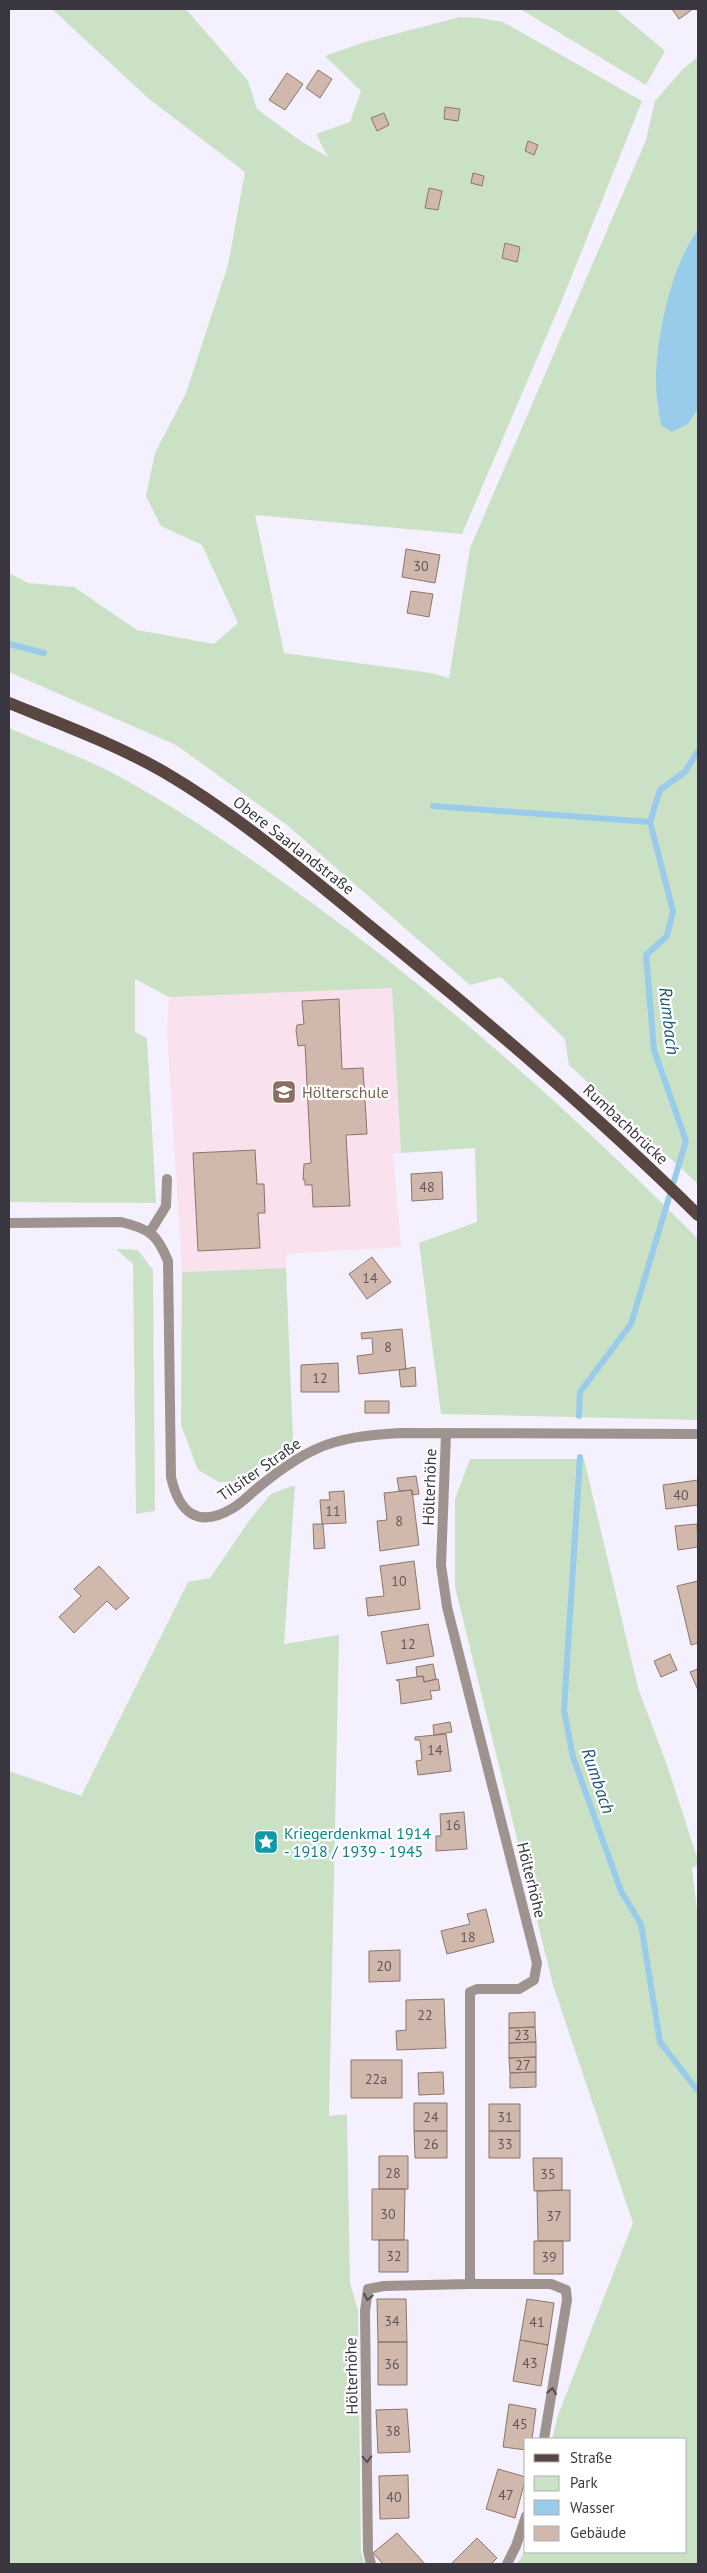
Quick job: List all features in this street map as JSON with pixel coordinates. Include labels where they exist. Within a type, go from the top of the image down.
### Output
[{"type":"main road","name":"Obere Saarlandstraße","points":[[9,703],[81,732],[162,771],[231,815],[530,1059]]},
{"type":"main road","name":"Rumbachbrücke","points":[[530,1059],[610,1129],[698,1215]]},
{"type":"street","points":[[9,1223],[121,1222],[138,1226],[150,1232],[166,1206],[167,1178]]},
{"type":"street","name":"Tilsiter Straße","points":[[150,1232],[159,1240],[168,1261],[171,1477],[174,1491],[182,1507],[193,1516],[205,1518],[217,1516],[234,1507],[291,1464],[313,1450],[340,1440],[400,1433],[698,1434]]},
{"type":"street","name":"Hölterhöhe","points":[[446,1434],[441,1565],[447,1607],[537,1963],[534,1980],[519,1990],[476,1989],[470,1992],[470,2284]]},
{"type":"street","name":"Hölterhöhe","points":[[371,2564],[368,2551],[365,2311],[368,2289],[470,2284],[551,2284],[566,2290],[567,2300],[544,2438]]},
{"type":"street","points":[[507,2564],[516,2546],[524,2522]]},
{"type":"shaded area","name":"Hölterschule","points":[[392,987],[401,1153],[393,1153],[401,1247],[286,1254],[286,1268],[182,1272],[167,1030],[169,997]]},
{"type":"green space","points":[[52,9],[186,9],[248,81],[257,109],[302,142],[328,157],[316,134],[350,122],[361,91],[325,56],[365,42],[460,17],[503,22],[642,101],[562,300],[462,534],[255,515],[284,653],[431,673],[449,678],[470,548],[646,140],[655,101],[683,69],[698,57],[698,1184],[569,1065],[565,1039],[501,977],[470,985],[287,825],[176,745],[9,672],[9,573],[28,583],[74,587],[137,630],[214,644],[238,623],[202,545],[161,526],[146,496],[155,453],[186,393],[228,265],[245,172],[149,99]]},
{"type":"green space","points":[[520,9],[615,9],[665,51],[646,85]]},
{"type":"green space","points":[[9,728],[105,769],[159,799],[262,867],[364,941],[464,1022],[560,1106],[698,1239],[698,1420],[441,1414],[419,1243],[477,1222],[475,1148],[401,1153],[392,988],[169,997],[135,979],[135,1032],[147,1038],[156,1203],[9,1202]]},
{"type":"green space","points":[[116,1249],[138,1250],[153,1270],[155,1511],[136,1514],[133,1264]]},
{"type":"green space","points":[[286,1268],[293,1441],[244,1481],[219,1482],[198,1470],[181,1425],[182,1272]]},
{"type":"green space","points":[[470,1459],[584,1459],[638,1688],[667,1765],[698,1860],[698,1865],[692,1868],[698,1919],[698,2564],[517,2564],[524,2553],[687,2553],[687,2438],[552,2438],[558,2415],[633,2223],[553,1985],[455,1587],[455,1499]]},
{"type":"green space","points":[[295,1485],[284,1644],[339,1635],[329,2116],[347,2114],[350,2283],[358,2310],[361,2551],[365,2564],[9,2564],[9,1771],[81,1796],[188,1582],[210,1578],[251,1518],[271,1494]]},
{"type":"water","points":[[698,230],[698,409],[688,424],[672,432],[661,425],[656,394],[659,345],[662,324],[673,282],[688,245]]},
{"type":"building","points":[[672,9],[693,9],[679,19]]},
{"type":"building","points":[[318,70],[332,79],[320,98],[306,88]]},
{"type":"building","points":[[287,73],[303,84],[285,110],[269,100]]},
{"type":"building","points":[[445,107],[460,109],[458,121],[444,119]]},
{"type":"building","points":[[384,113],[389,125],[377,131],[371,118]]},
{"type":"building","points":[[528,141],[538,145],[534,155],[525,151]]},
{"type":"building","points":[[473,173],[484,176],[482,186],[471,183]]},
{"type":"building","points":[[429,188],[442,191],[438,210],[425,208]]},
{"type":"building","points":[[505,243],[520,247],[517,262],[502,258]]},
{"type":"building","points":[[406,549],[440,555],[435,583],[402,577]]},
{"type":"building","points":[[411,591],[433,594],[429,617],[407,613]]},
{"type":"building","points":[[339,999],[342,1069],[363,1068],[367,1134],[346,1135],[350,1206],[313,1207],[312,1185],[305,1185],[305,1180],[303,1180],[304,1164],[311,1163],[305,1045],[298,1046],[296,1030],[297,1025],[304,1024],[302,1001]]},
{"type":"building","points":[[255,1150],[257,1184],[264,1184],[265,1213],[258,1213],[260,1248],[198,1251],[193,1153]]},
{"type":"building","points":[[442,1172],[443,1199],[412,1201],[411,1174]]},
{"type":"building","points":[[372,1257],[391,1282],[367,1299],[349,1274]]},
{"type":"building","points":[[402,1329],[406,1369],[359,1374],[357,1356],[373,1354],[372,1338],[362,1339],[361,1333]]},
{"type":"building","points":[[338,1363],[339,1392],[301,1392],[301,1365]]},
{"type":"building","points":[[415,1367],[416,1386],[401,1387],[399,1370]]},
{"type":"building","points":[[365,1401],[389,1401],[389,1413],[365,1413]]},
{"type":"building","points":[[416,1476],[419,1494],[412,1495],[412,1490],[399,1491],[397,1478]]},
{"type":"building","points":[[698,1480],[698,1505],[666,1509],[663,1485]]},
{"type":"building","points":[[412,1490],[419,1545],[380,1551],[377,1521],[387,1520],[384,1493]]},
{"type":"building","points":[[344,1491],[346,1523],[322,1524],[320,1500],[330,1500],[329,1492]]},
{"type":"building","points":[[313,1524],[323,1524],[325,1548],[314,1549]]},
{"type":"building","points":[[697,1524],[698,1547],[678,1550],[675,1526]]},
{"type":"building","points":[[414,1561],[420,1609],[368,1616],[366,1598],[384,1596],[380,1566]]},
{"type":"building","points":[[99,1566],[129,1598],[116,1610],[107,1601],[74,1633],[59,1617],[81,1596],[74,1589]]},
{"type":"building","points":[[698,1581],[698,1643],[691,1645],[677,1586]]},
{"type":"building","points":[[428,1624],[434,1656],[387,1664],[381,1632]]},
{"type":"building","points":[[670,1654],[677,1670],[661,1677],[654,1661]]},
{"type":"building","points":[[433,1664],[436,1679],[424,1682],[423,1676],[417,1677],[416,1667]]},
{"type":"building","points":[[698,1669],[698,1690],[690,1672]]},
{"type":"building","points":[[423,1676],[424,1682],[438,1679],[440,1690],[430,1691],[432,1699],[401,1704],[399,1681],[396,1680]]},
{"type":"building","points":[[450,1722],[452,1732],[434,1735],[433,1725]]},
{"type":"building","points":[[446,1734],[451,1771],[418,1775],[416,1761],[422,1760],[420,1740],[415,1740],[415,1737]]},
{"type":"building","points":[[464,1812],[467,1849],[436,1851],[436,1836],[441,1836],[440,1814]]},
{"type":"building","points":[[486,1909],[494,1942],[447,1954],[441,1931],[470,1924],[467,1914]]},
{"type":"building","points":[[400,1950],[400,1981],[369,1982],[369,1951]]},
{"type":"building","points":[[444,1999],[446,2048],[397,2050],[396,2031],[406,2030],[406,2000]]},
{"type":"building","points":[[535,2012],[535,2027],[509,2028],[509,2013]]},
{"type":"building","points":[[535,2027],[536,2042],[509,2043],[509,2028]]},
{"type":"building","points":[[536,2042],[536,2057],[509,2058],[509,2043]]},
{"type":"building","points":[[536,2057],[536,2072],[510,2073],[509,2058]]},
{"type":"building","points":[[351,2060],[402,2060],[402,2098],[351,2098]]},
{"type":"building","points":[[443,2072],[444,2094],[419,2095],[418,2073]]},
{"type":"building","points":[[536,2072],[536,2087],[510,2088],[510,2073]]},
{"type":"building","points":[[414,2103],[447,2103],[447,2131],[414,2131]]},
{"type":"building","points":[[489,2104],[520,2104],[520,2131],[489,2131]]},
{"type":"building","points":[[414,2131],[447,2131],[447,2158],[415,2158]]},
{"type":"building","points":[[489,2131],[520,2131],[520,2158],[489,2158]]},
{"type":"building","points":[[379,2156],[408,2156],[408,2189],[379,2189]]},
{"type":"building","points":[[533,2158],[562,2158],[562,2190],[534,2191]]},
{"type":"building","points":[[372,2189],[405,2189],[404,2240],[372,2240]]},
{"type":"building","points":[[570,2190],[570,2241],[538,2241],[537,2191]]},
{"type":"building","points":[[379,2240],[408,2240],[408,2272],[379,2272]]},
{"type":"building","points":[[534,2241],[563,2241],[563,2274],[534,2274]]},
{"type":"building","points":[[377,2299],[406,2299],[407,2342],[378,2342]]},
{"type":"building","points":[[527,2299],[554,2303],[548,2345],[520,2340]]},
{"type":"building","points":[[520,2340],[548,2345],[541,2386],[513,2381]]},
{"type":"building","points":[[378,2342],[407,2342],[407,2385],[378,2385]]},
{"type":"building","points":[[509,2404],[536,2409],[532,2438],[524,2438],[524,2450],[503,2447]]},
{"type":"building","points":[[407,2409],[410,2452],[378,2453],[376,2410]]},
{"type":"building","points":[[498,2469],[524,2476],[524,2484],[515,2518],[486,2509]]},
{"type":"building","points":[[408,2475],[409,2518],[380,2519],[379,2476]]},
{"type":"building","points":[[397,2533],[425,2564],[383,2564],[373,2553]]},
{"type":"building","points":[[477,2538],[497,2558],[491,2564],[451,2564]]},
{"type":"waterway","points":[[9,644],[44,653]]},
{"type":"waterway","name":"Rumbach","points":[[579,1416],[580,1392],[631,1324],[686,1141],[654,1050],[646,955],[667,936],[673,911],[650,822],[660,790],[685,772],[698,751]]},
{"type":"waterway","points":[[433,806],[650,822]]},
{"type":"waterway","name":"Rumbach","points":[[580,1457],[564,1710],[573,1757],[621,1891],[641,1924],[660,2042],[698,2091]]},
{"type":"place","name":"Hölterschule","points":[[284,1092]]},
{"type":"place","name":"Kriegerdenkmal 1914 - 1918 / 1939 - 1945","points":[[266,1842]]}]
